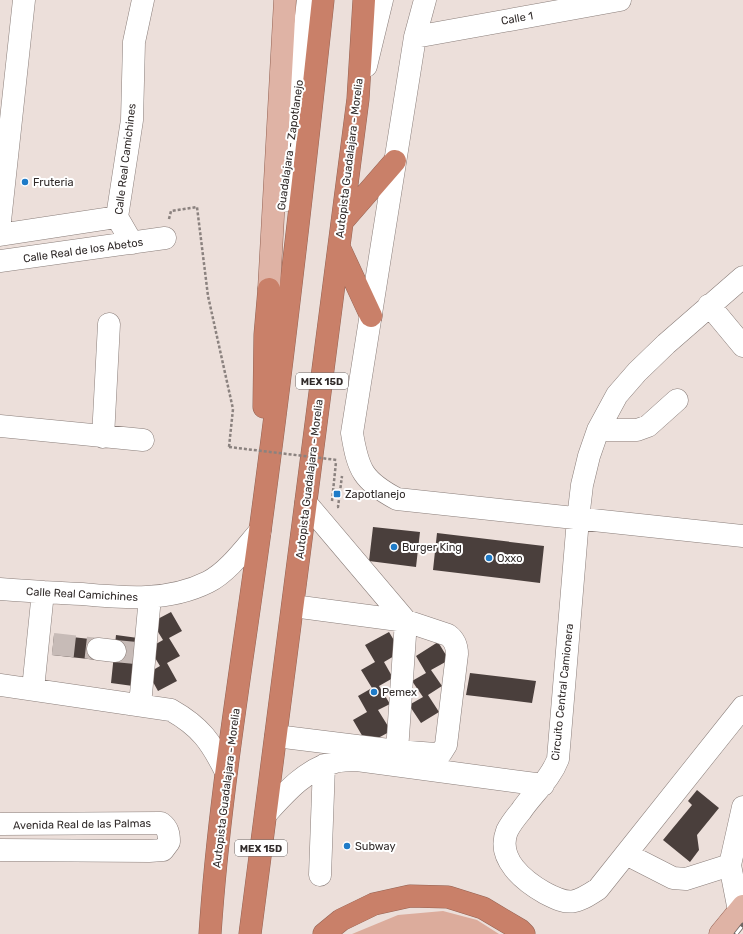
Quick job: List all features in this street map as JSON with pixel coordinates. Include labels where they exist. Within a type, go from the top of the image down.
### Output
[{"type":"highway","name":"Autopista Guadalajara - Morelia","points":[[209,928],[226,772],[266,486],[308,145],[323,0]]},
{"type":"highway","name":"Autopista Guadalajara - Morelia","points":[[250,934],[358,99],[364,0]]},
{"type":"highway","points":[[342,222],[395,161]]},
{"type":"highway","points":[[339,247],[371,316]]},
{"type":"highway","points":[[266,486],[264,381],[269,289]]},
{"type":"highway","points":[[324,934],[341,920],[374,904],[410,896],[448,897],[483,908],[520,930],[524,934]]},
{"type":"main road","points":[[269,289],[285,0]]},
{"type":"main road","points":[[720,934],[741,908]]},
{"type":"street","points":[[0,221],[24,0]]},
{"type":"street","name":"Calle Real Camichines","points":[[132,243],[117,217],[132,120],[133,46],[143,0]]},
{"type":"street","name":"Guadalajara - Zapotlanejo","points":[[269,289],[292,130],[308,0]]},
{"type":"street","points":[[358,99],[382,0]]},
{"type":"street","points":[[425,0],[415,37],[352,433],[346,458],[379,490],[397,499],[743,536]]},
{"type":"street","name":"Calle 1","points":[[415,37],[580,4],[620,0]]},
{"type":"street","points":[[0,235],[117,217]]},
{"type":"street","name":"Calle Real de los Abetos","points":[[0,261],[165,238]]},
{"type":"street","name":"Circuito Central Camionera","points":[[743,277],[709,305],[637,372],[617,395],[598,430],[589,456],[582,485],[558,759],[555,767],[543,785],[521,810],[507,832],[505,844],[507,857],[515,870],[536,888],[560,901],[574,902],[584,898],[598,889],[743,707]]},
{"type":"street","points":[[709,305],[743,346]]},
{"type":"street","points":[[103,437],[109,324]]},
{"type":"street","points":[[598,430],[637,430],[648,426],[677,400]]},
{"type":"street","points":[[0,426],[144,440]]},
{"type":"street","points":[[306,503],[406,621],[396,751]]},
{"type":"street","name":"Calle Real Camichines","points":[[0,589],[134,598],[183,592],[209,582],[222,572],[260,531]]},
{"type":"street","points":[[32,690],[45,643],[43,592]]},
{"type":"street","points":[[140,705],[141,654],[150,597]]},
{"type":"street","points":[[276,736],[396,751],[435,754],[441,753],[446,745],[457,654],[457,648],[453,639],[448,635],[406,621],[292,606]]},
{"type":"street","points":[[0,685],[171,710],[186,718],[199,730],[209,742],[226,772]]},
{"type":"street","points":[[266,814],[295,784],[307,774],[324,765],[337,761],[357,760],[543,785]]},
{"type":"street","points":[[320,875],[324,765]]},
{"type":"street","points":[[741,908],[730,865],[743,808]]},
{"type":"street","name":"Avenida Real de las Palmas","points":[[0,824],[161,823],[167,830],[169,842],[162,850],[149,851],[0,850]]},
{"type":"street","points":[[626,854],[673,878],[686,879],[730,865]]},
{"type":"path","points":[[165,238],[171,211],[197,207],[208,296],[233,408],[229,447],[346,458]]},
{"type":"path","points":[[346,458],[331,506],[338,507],[344,455],[346,458]]},
{"type":"shaded area","points":[[443,911],[477,920],[499,934],[352,934],[398,915]]},
{"type":"building","name":"Burger King","points":[[373,527],[420,532],[416,567],[369,561]]},
{"type":"building","name":"Oxxo","points":[[437,533],[544,546],[540,583],[433,570]]},
{"type":"building","points":[[171,612],[182,631],[169,638],[180,656],[167,663],[177,681],[158,691],[148,673],[160,666],[149,648],[163,640],[152,622]]},
{"type":"building","name":"Pemex","points":[[389,632],[401,652],[384,662],[393,678],[379,686],[390,704],[378,710],[391,731],[367,744],[353,720],[367,712],[358,696],[372,688],[361,670],[375,662],[365,645]]},
{"type":"building","points":[[54,635],[99,640],[97,660],[52,655]]},
{"type":"building","points":[[116,635],[138,638],[133,686],[111,683]]},
{"type":"building","name":"Pemex","points":[[438,642],[449,660],[431,670],[442,686],[428,695],[439,712],[421,723],[409,705],[423,697],[412,681],[426,673],[416,656]]},
{"type":"building","points":[[470,673],[536,681],[532,703],[466,695]]},
{"type":"building","points":[[697,790],[719,808],[697,835],[699,850],[690,862],[663,840],[692,805],[688,801]]},
{"type":"tunnel","points":[[53,644],[98,649]]},
{"type":"tunnel","points":[[115,651],[136,653]]},
{"type":"railway","points":[[736,934],[743,925]]},
{"type":"place","name":"Fruteria","points":[[25,182]]},
{"type":"place","name":"Zapotlanejo","points":[[337,494]]},
{"type":"place","name":"Burger King","points":[[394,547]]},
{"type":"place","name":"Oxxo","points":[[489,558]]},
{"type":"place","name":"Pemex","points":[[374,692]]},
{"type":"place","name":"Subway","points":[[347,846]]}]
